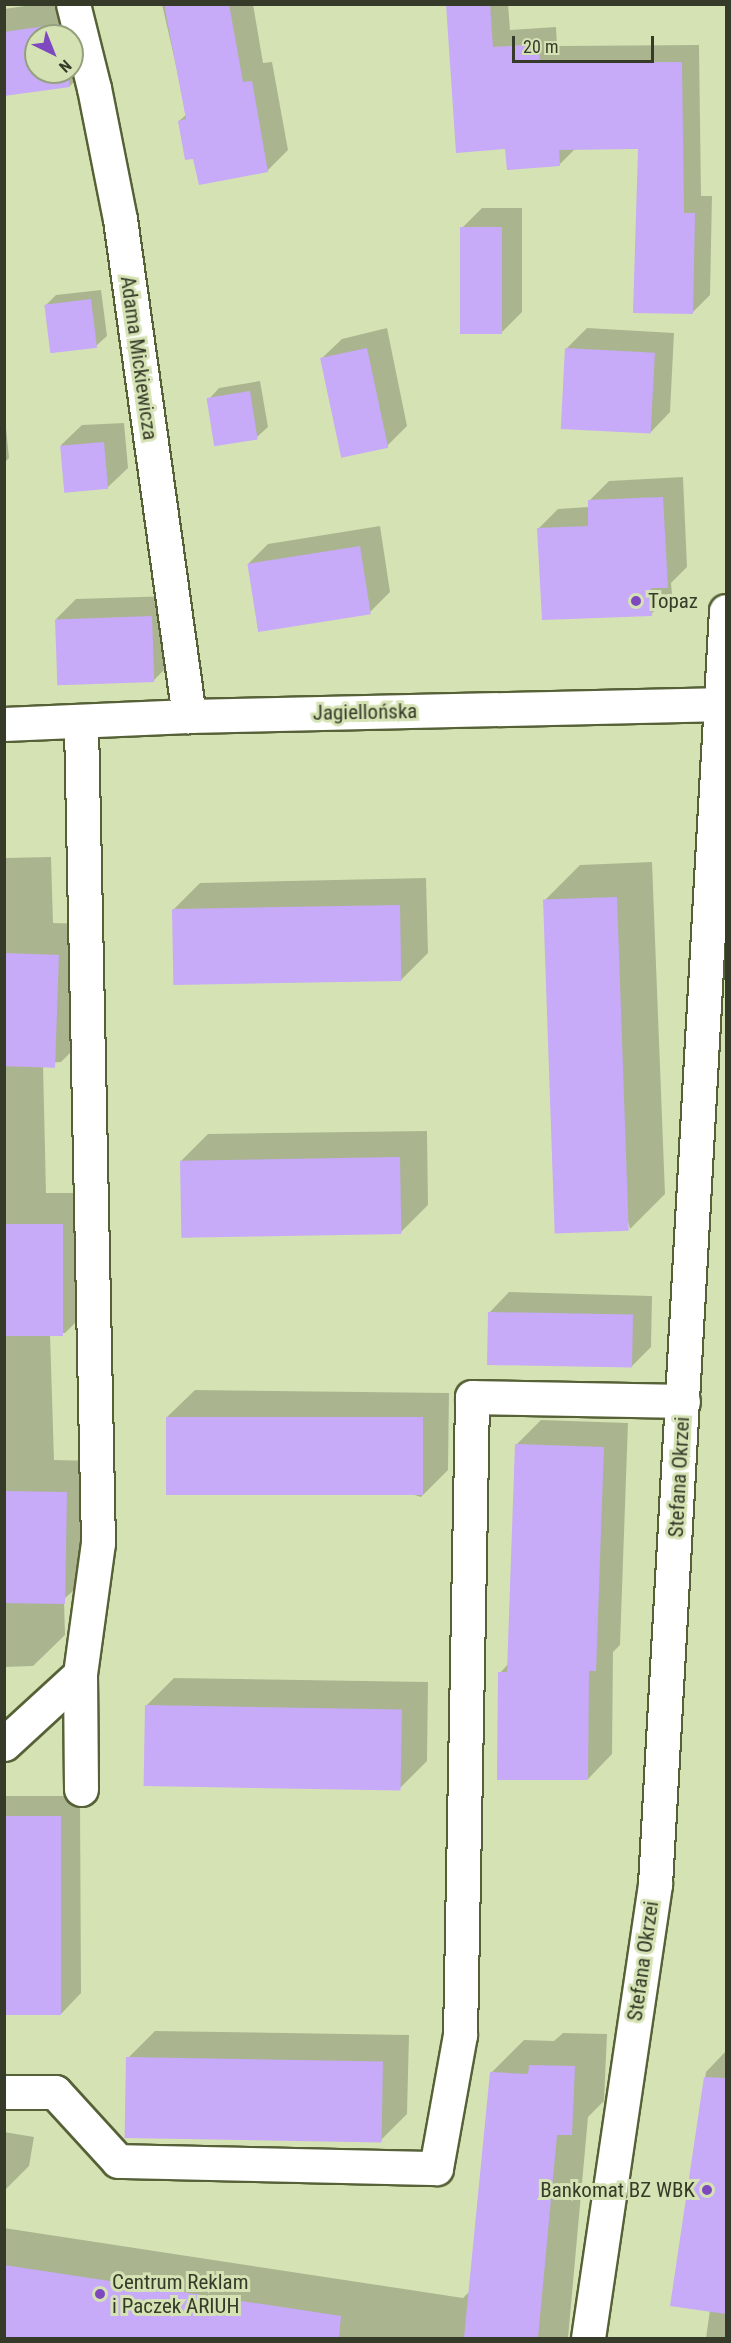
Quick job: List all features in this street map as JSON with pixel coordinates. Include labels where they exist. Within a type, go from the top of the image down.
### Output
[{"type":"street","name":"Adama Mickiewicza","points":[[73,4],[94,88],[120,219],[189,716]]},
{"type":"street","name":"Stefana Okrzei","points":[[588,2338],[655,1884],[725,704],[726,611]]},
{"type":"street","name":"Jagiellońska","points":[[4,724],[189,716],[725,704]]},
{"type":"street","points":[[81,722],[98,1543],[80,1674],[81,1789]]},
{"type":"street","points":[[4,2092],[55,2092],[118,2161],[436,2168],[460,2035],[472,1397],[683,1401]]},
{"type":"street","points":[[4,1744],[80,1674]]},
{"type":"building","points":[[164,4],[229,4],[243,82],[252,81],[268,172],[199,185],[193,159],[185,160],[178,121],[186,119]]},
{"type":"building","points":[[446,4],[490,4],[493,47],[539,44],[540,63],[682,62],[684,213],[695,213],[693,314],[633,313],[638,149],[559,150],[560,166],[507,170],[505,149],[456,153]]},
{"type":"building","points":[[24,29],[24,84],[70,84],[70,87],[4,96],[4,32]]},
{"type":"building","points":[[460,227],[502,227],[502,334],[460,334]]},
{"type":"building","points":[[91,299],[97,348],[50,353],[44,305]]},
{"type":"building","points":[[367,348],[388,448],[341,458],[320,358]]},
{"type":"building","points":[[565,348],[655,353],[651,434],[561,429]]},
{"type":"building","points":[[250,391],[258,439],[214,446],[207,398]]},
{"type":"building","points":[[104,442],[108,489],[64,493],[60,446]]},
{"type":"building","points":[[663,497],[668,588],[651,588],[652,616],[542,620],[537,528],[588,526],[588,500]]},
{"type":"building","points":[[360,546],[371,614],[258,632],[247,564]]},
{"type":"building","points":[[152,616],[154,682],[57,685],[55,619]]},
{"type":"building","points":[[617,897],[629,1231],[555,1233],[543,900]]},
{"type":"building","points":[[400,905],[401,981],[173,985],[172,909]]},
{"type":"building","points":[[4,953],[59,955],[55,1068],[4,1066]]},
{"type":"building","points":[[400,1157],[401,1234],[181,1238],[180,1161]]},
{"type":"building","points":[[4,1224],[63,1224],[63,1336],[4,1336]]},
{"type":"building","points":[[488,1312],[633,1315],[632,1368],[487,1365]]},
{"type":"building","points":[[166,1417],[423,1417],[423,1495],[166,1495]]},
{"type":"building","points":[[515,1444],[604,1447],[596,1671],[589,1671],[588,1780],[497,1780],[498,1672],[507,1672]]},
{"type":"building","points":[[4,1491],[67,1492],[65,1604],[4,1603]]},
{"type":"building","points":[[145,1705],[402,1709],[401,1790],[144,1786]]},
{"type":"building","points":[[4,1816],[61,1816],[61,2015],[4,2015]]},
{"type":"building","points":[[126,2057],[383,2061],[382,2142],[125,2138]]},
{"type":"building","points":[[529,2065],[575,2066],[572,2135],[557,2135],[538,2338],[464,2338],[490,2072],[528,2074]]},
{"type":"building","name":"Bankomat BZ WBK","points":[[704,2077],[726,2078],[726,2314],[670,2306]]},
{"type":"building","name":"Centrum Reklam i Paczek ARIUH","points":[[4,2265],[341,2316],[339,2338],[4,2338]]},
{"type":"place","name":"Topaz","points":[[636,601]]},
{"type":"place","name":"Bankomat BZ WBK","points":[[707,2190]]},
{"type":"place","name":"Centrum Reklam i Paczek ARIUH","points":[[100,2294]]}]
